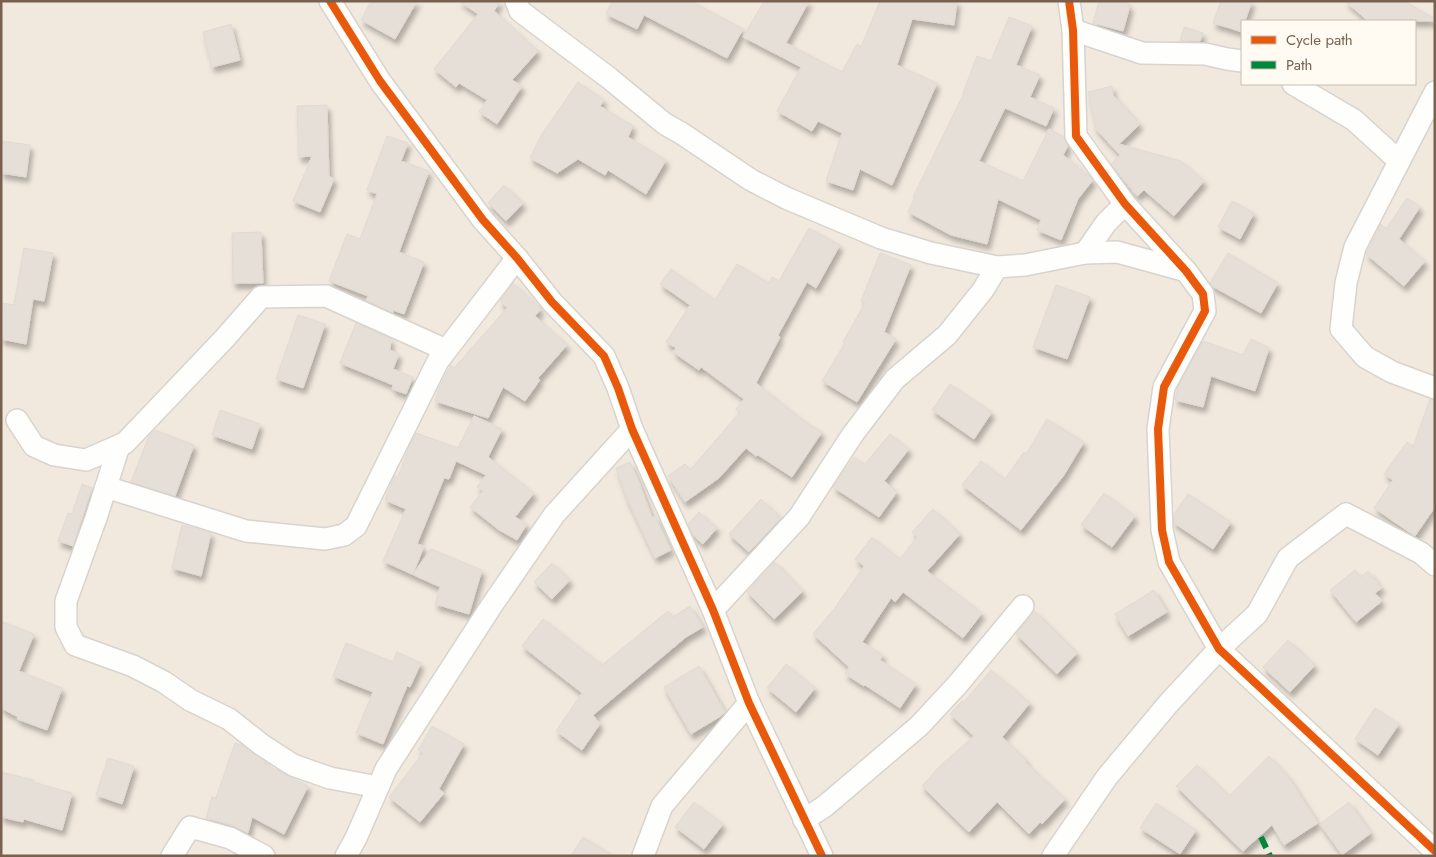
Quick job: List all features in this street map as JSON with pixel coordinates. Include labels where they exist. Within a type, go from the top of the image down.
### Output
[{"type":"street","points":[[330,1],[380,81],[483,220],[517,258],[552,302],[604,356],[618,388],[632,429],[713,610],[748,703],[822,856]]},
{"type":"street","points":[[516,1],[520,12],[609,78],[665,124],[751,180],[803,206],[881,238],[931,253],[997,267],[1026,264],[1085,253],[1117,252],[1186,271]]},
{"type":"street","points":[[1068,1],[1073,30],[1076,136],[1125,204],[1186,271],[1203,294],[1205,311],[1164,387],[1158,429],[1162,530],[1170,562],[1219,649],[1435,851]]},
{"type":"street","points":[[1073,30],[1142,53],[1205,54],[1227,60],[1241,61]]},
{"type":"street","points":[[1295,85],[1354,120],[1399,161]]},
{"type":"street","points":[[1435,92],[1355,247],[1346,283],[1341,328],[1365,357],[1392,372],[1435,388]]},
{"type":"street","points":[[1085,253],[1106,223],[1125,204]]},
{"type":"street","points":[[106,487],[246,531],[325,539],[344,535],[356,526],[438,361],[517,258]]},
{"type":"street","points":[[713,610],[799,517],[853,434],[895,379],[947,335],[982,290],[997,267]]},
{"type":"street","points":[[17,420],[34,446],[54,455],[86,460],[125,443],[225,338],[261,297],[326,296],[446,350]]},
{"type":"street","points":[[346,856],[356,838],[386,769],[492,605],[554,515],[632,429]]},
{"type":"street","points":[[119,446],[96,518],[66,601],[66,628],[74,646],[133,666],[164,682],[190,700],[229,720],[293,765],[330,778],[378,787]]},
{"type":"street","points":[[1053,856],[1107,778],[1168,704],[1219,649],[1257,614],[1288,558],[1346,514],[1421,553],[1435,565]]},
{"type":"street","points":[[804,820],[825,806],[919,726],[958,684],[1023,606]]},
{"type":"street","points":[[643,856],[662,806],[748,703]]},
{"type":"street","points":[[172,856],[190,827],[230,838],[264,856]]},
{"type":"shaded area","points":[[1,1],[1435,1],[1435,856],[1,856]]},
{"type":"building","points":[[371,1],[417,1],[395,39],[361,20]]},
{"type":"building","points":[[459,1],[500,1],[494,11],[538,51],[512,80],[522,86],[497,124],[479,112],[487,100],[459,83],[456,87],[434,69],[478,14]]},
{"type":"building","points":[[612,1],[691,1],[743,29],[727,58],[644,15],[637,29],[606,14]]},
{"type":"building","points":[[764,1],[809,1],[786,43],[842,72],[857,44],[861,47],[880,1],[957,1],[954,25],[912,19],[897,65],[937,83],[892,185],[860,169],[853,190],[826,181],[842,133],[818,121],[812,131],[777,111],[801,67],[743,37]]},
{"type":"building","points":[[1099,1],[1127,1],[1126,5],[1130,6],[1123,31],[1093,23]]},
{"type":"building","points":[[1221,1],[1252,1],[1245,20],[1241,20],[1241,32],[1213,23]]},
{"type":"building","points":[[1345,1],[1404,1],[1435,19],[1435,21],[1416,20],[1367,20]]},
{"type":"building","points":[[1009,17],[1032,26],[1016,65],[1040,75],[1030,97],[1054,108],[1046,126],[1005,108],[979,161],[1023,181],[1049,129],[1064,137],[1068,146],[1063,155],[1093,180],[1078,199],[1061,240],[1037,230],[1041,220],[998,199],[987,244],[951,235],[908,212],[915,197],[913,197],[964,93],[977,56],[991,61]]},
{"type":"building","points":[[231,24],[240,60],[212,67],[203,32]]},
{"type":"building","points":[[1184,27],[1203,33],[1200,41],[1180,41]]},
{"type":"building","points":[[578,82],[604,100],[600,106],[633,126],[628,137],[666,160],[646,194],[608,170],[605,175],[578,159],[557,173],[530,158],[542,134]]},
{"type":"building","points":[[1112,86],[1113,95],[1140,124],[1119,144],[1181,161],[1204,181],[1174,216],[1144,190],[1137,196],[1111,164],[1120,155],[1096,129],[1088,92]]},
{"type":"building","points":[[327,105],[329,176],[334,179],[320,212],[293,201],[312,156],[299,157],[297,106]]},
{"type":"building","points":[[387,136],[408,143],[401,161],[429,171],[399,252],[424,262],[404,314],[393,310],[393,313],[366,300],[368,296],[329,281],[347,234],[360,239],[377,194],[367,190]]},
{"type":"building","points":[[1,141],[30,145],[26,177],[1,173]]},
{"type":"building","points":[[504,185],[523,203],[506,221],[488,203]]},
{"type":"building","points":[[1407,198],[1420,207],[1399,239],[1425,261],[1404,286],[1366,254],[1381,224],[1386,229]]},
{"type":"building","points":[[1232,201],[1254,213],[1240,239],[1218,227]]},
{"type":"building","points":[[809,228],[840,245],[816,288],[807,282],[778,335],[780,337],[756,383],[807,423],[822,432],[792,477],[746,448],[719,478],[685,502],[668,476],[685,464],[690,470],[740,412],[736,409],[744,399],[701,367],[699,370],[673,352],[676,348],[666,342],[690,305],[660,284],[671,269],[715,300],[737,264],[769,283],[772,277],[779,281]]},
{"type":"building","points":[[261,232],[263,283],[233,283],[232,233]]},
{"type":"building","points":[[24,248],[53,253],[44,301],[33,299],[26,344],[1,339],[3,303],[14,305]]},
{"type":"building","points":[[880,253],[911,265],[884,332],[896,339],[857,402],[822,381],[845,343],[843,342],[865,303],[861,301]]},
{"type":"building","points":[[1228,253],[1278,283],[1261,313],[1212,286],[1210,283]]},
{"type":"building","points":[[513,283],[541,309],[535,316],[567,345],[538,378],[540,380],[525,401],[503,387],[488,418],[435,401],[440,386],[451,365],[454,368],[507,308],[500,301]]},
{"type":"building","points":[[1056,285],[1090,297],[1067,359],[1033,347]]},
{"type":"building","points":[[298,315],[325,324],[303,388],[276,379]]},
{"type":"building","points":[[356,323],[391,339],[390,350],[399,354],[393,369],[413,377],[406,394],[392,389],[393,385],[340,363]]},
{"type":"building","points":[[1251,339],[1269,348],[1255,391],[1211,376],[1203,407],[1175,400],[1178,387],[1203,341],[1243,355]]},
{"type":"building","points":[[950,384],[992,412],[974,439],[932,410]]},
{"type":"building","points":[[1430,399],[1435,400],[1435,507],[1415,536],[1374,508],[1393,480],[1384,474],[1407,442],[1413,447]]},
{"type":"building","points":[[220,410],[260,424],[252,449],[212,435]]},
{"type":"building","points":[[474,416],[502,429],[488,457],[534,493],[515,517],[527,524],[517,540],[499,530],[470,507],[483,491],[477,487],[486,475],[456,461],[449,479],[444,478],[417,544],[424,546],[413,574],[431,549],[482,570],[469,614],[435,604],[440,587],[383,561],[406,509],[385,500],[395,475],[398,477],[416,433],[458,448]]},
{"type":"building","points":[[1047,419],[1084,442],[1064,475],[1021,530],[962,485],[981,461],[1005,479],[1024,452],[1026,454]]},
{"type":"building","points":[[155,430],[194,445],[175,496],[131,482],[149,436]]},
{"type":"building","points":[[890,434],[909,449],[884,481],[897,492],[879,517],[833,487],[855,457],[864,465]]},
{"type":"building","points":[[630,462],[652,517],[655,516],[671,550],[655,558],[628,501],[616,468]]},
{"type":"building","points":[[82,484],[92,488],[73,546],[58,541],[68,513],[72,514]]},
{"type":"building","points":[[1104,493],[1135,516],[1112,547],[1081,525]]},
{"type":"building","points":[[1188,494],[1231,522],[1213,549],[1174,523],[1174,514]]},
{"type":"building","points":[[761,499],[781,518],[749,552],[729,534]]},
{"type":"building","points":[[933,509],[960,534],[927,571],[982,613],[963,638],[903,592],[895,602],[891,598],[862,642],[883,655],[880,660],[916,684],[900,708],[845,674],[849,667],[813,634],[834,609],[864,566],[855,559],[872,537],[900,559],[917,537],[912,532]]},
{"type":"building","points":[[699,512],[717,528],[703,544],[693,535],[688,524]]},
{"type":"building","points":[[182,525],[211,533],[201,576],[172,568]]},
{"type":"building","points":[[775,562],[803,591],[774,619],[747,592]]},
{"type":"building","points":[[552,563],[570,580],[552,599],[534,582]]},
{"type":"building","points":[[1355,570],[1361,577],[1368,571],[1382,588],[1375,593],[1382,601],[1356,622],[1330,590]]},
{"type":"building","points":[[1154,590],[1167,612],[1128,636],[1115,614]]},
{"type":"building","points":[[690,606],[703,627],[686,637],[593,715],[600,724],[582,750],[556,731],[582,693],[522,646],[543,619],[602,665],[668,611],[673,617]]},
{"type":"building","points":[[1035,611],[1077,653],[1057,674],[1016,634]]},
{"type":"building","points":[[1,621],[34,634],[19,671],[62,688],[47,730],[17,719],[18,717],[1,708]]},
{"type":"building","points":[[1288,640],[1315,665],[1290,692],[1263,667]]},
{"type":"building","points":[[346,643],[393,662],[397,652],[421,663],[410,687],[407,686],[383,744],[356,733],[373,692],[333,676]]},
{"type":"building","points":[[786,664],[815,688],[796,712],[767,688]]},
{"type":"building","points":[[699,666],[725,712],[691,734],[664,687]]},
{"type":"building","points":[[991,670],[1030,703],[1002,737],[1027,761],[1025,762],[1065,799],[1042,824],[1040,822],[1029,834],[997,802],[969,832],[922,786],[941,765],[974,736],[950,714],[962,701],[964,702]]},
{"type":"building","points":[[1375,708],[1399,724],[1378,755],[1355,739]]},
{"type":"building","points":[[432,726],[464,744],[439,789],[444,793],[420,822],[389,797],[423,753],[418,750]]},
{"type":"building","points":[[235,743],[244,746],[266,762],[265,764],[308,786],[284,834],[252,817],[248,833],[234,826],[206,818],[212,797],[216,798]]},
{"type":"building","points":[[1269,756],[1287,775],[1318,823],[1284,845],[1272,825],[1243,851],[1176,786],[1197,765],[1229,796]]},
{"type":"building","points":[[108,758],[134,766],[122,804],[96,795]]},
{"type":"building","points":[[1,772],[34,780],[33,782],[72,793],[62,830],[24,819],[23,822],[1,817]]},
{"type":"building","points":[[694,802],[723,824],[704,849],[675,827]]},
{"type":"building","points":[[1349,802],[1371,833],[1342,855],[1320,824]]},
{"type":"building","points":[[1156,803],[1196,830],[1180,854],[1140,828]]},
{"type":"building","points":[[583,837],[614,856],[571,856]]},
{"type":"marked path","points":[[1261,837],[1270,856]]},
{"type":"cycle path","points":[[330,1],[380,81],[483,220],[517,258],[552,302],[604,356],[618,388],[632,429],[713,610],[749,703],[822,856]]},
{"type":"cycle path","points":[[1069,1],[1073,30],[1076,136],[1125,204],[1186,271],[1203,294],[1205,311],[1164,387],[1158,429],[1162,530],[1169,562],[1219,649],[1435,851]]}]
